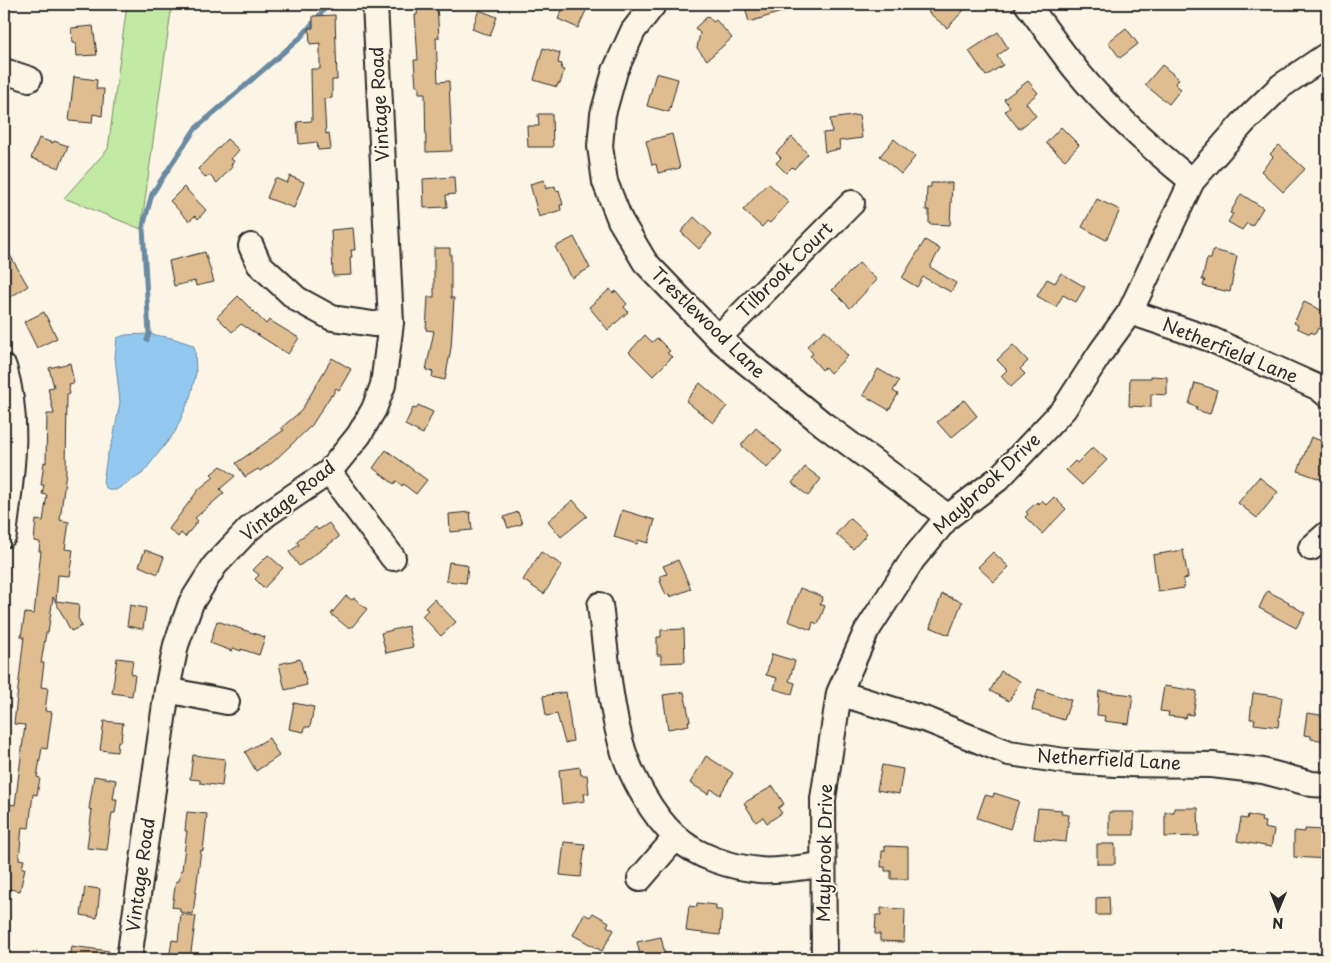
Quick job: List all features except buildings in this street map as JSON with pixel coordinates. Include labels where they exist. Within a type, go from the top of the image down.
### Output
[{"type":"street","name":"Vintage Road","points":[[129,959],[167,690],[176,645],[191,603],[215,565],[249,529],[267,514],[329,472],[358,436],[374,409],[383,385],[391,323],[375,4]]},
{"type":"street","name":"Trestlewood Lane","points":[[654,4],[633,31],[615,71],[603,114],[600,146],[605,182],[620,220],[645,262],[718,338],[823,424],[948,517]]},
{"type":"street","points":[[1027,4],[1077,71],[1120,119],[1192,181]]},
{"type":"street","name":"Maybrook Drive","points":[[824,959],[823,799],[839,693],[866,632],[913,558],[948,517],[998,479],[1064,409],[1100,352],[1130,312],[1192,181],[1243,123],[1281,86],[1327,55]]},
{"type":"street","points":[[4,71],[29,79]]},
{"type":"street","name":"Tilbrook Court","points":[[718,338],[852,203]]},
{"type":"street","points":[[251,246],[259,264],[297,299],[332,318],[373,324],[391,323]]},
{"type":"street","name":"Netherfield Lane","points":[[1130,312],[1210,339],[1319,388],[1327,395]]},
{"type":"street","points":[[4,367],[10,386],[13,407],[14,438],[12,477],[4,534]]},
{"type":"street","points":[[329,472],[393,558]]},
{"type":"street","points":[[600,605],[621,744],[640,791],[676,837],[692,848],[724,863],[761,870],[823,865]]},
{"type":"street","points":[[167,690],[227,702]]},
{"type":"street","name":"Netherfield Lane","points":[[839,693],[930,721],[1009,753],[1065,761],[1115,764],[1212,765],[1263,771],[1312,784],[1327,785]]},
{"type":"street","points":[[640,879],[676,837]]},
{"type":"green space","points":[[127,4],[172,4],[141,229],[64,198],[108,149]]},
{"type":"water","points":[[149,334],[172,338],[193,345],[196,373],[190,398],[175,432],[142,474],[116,490],[110,490],[105,487],[103,482],[120,402],[115,357],[117,338],[125,335]]},
{"type":"waterway","points":[[147,340],[149,334],[143,227],[152,194],[195,129],[300,38],[329,4]]}]
